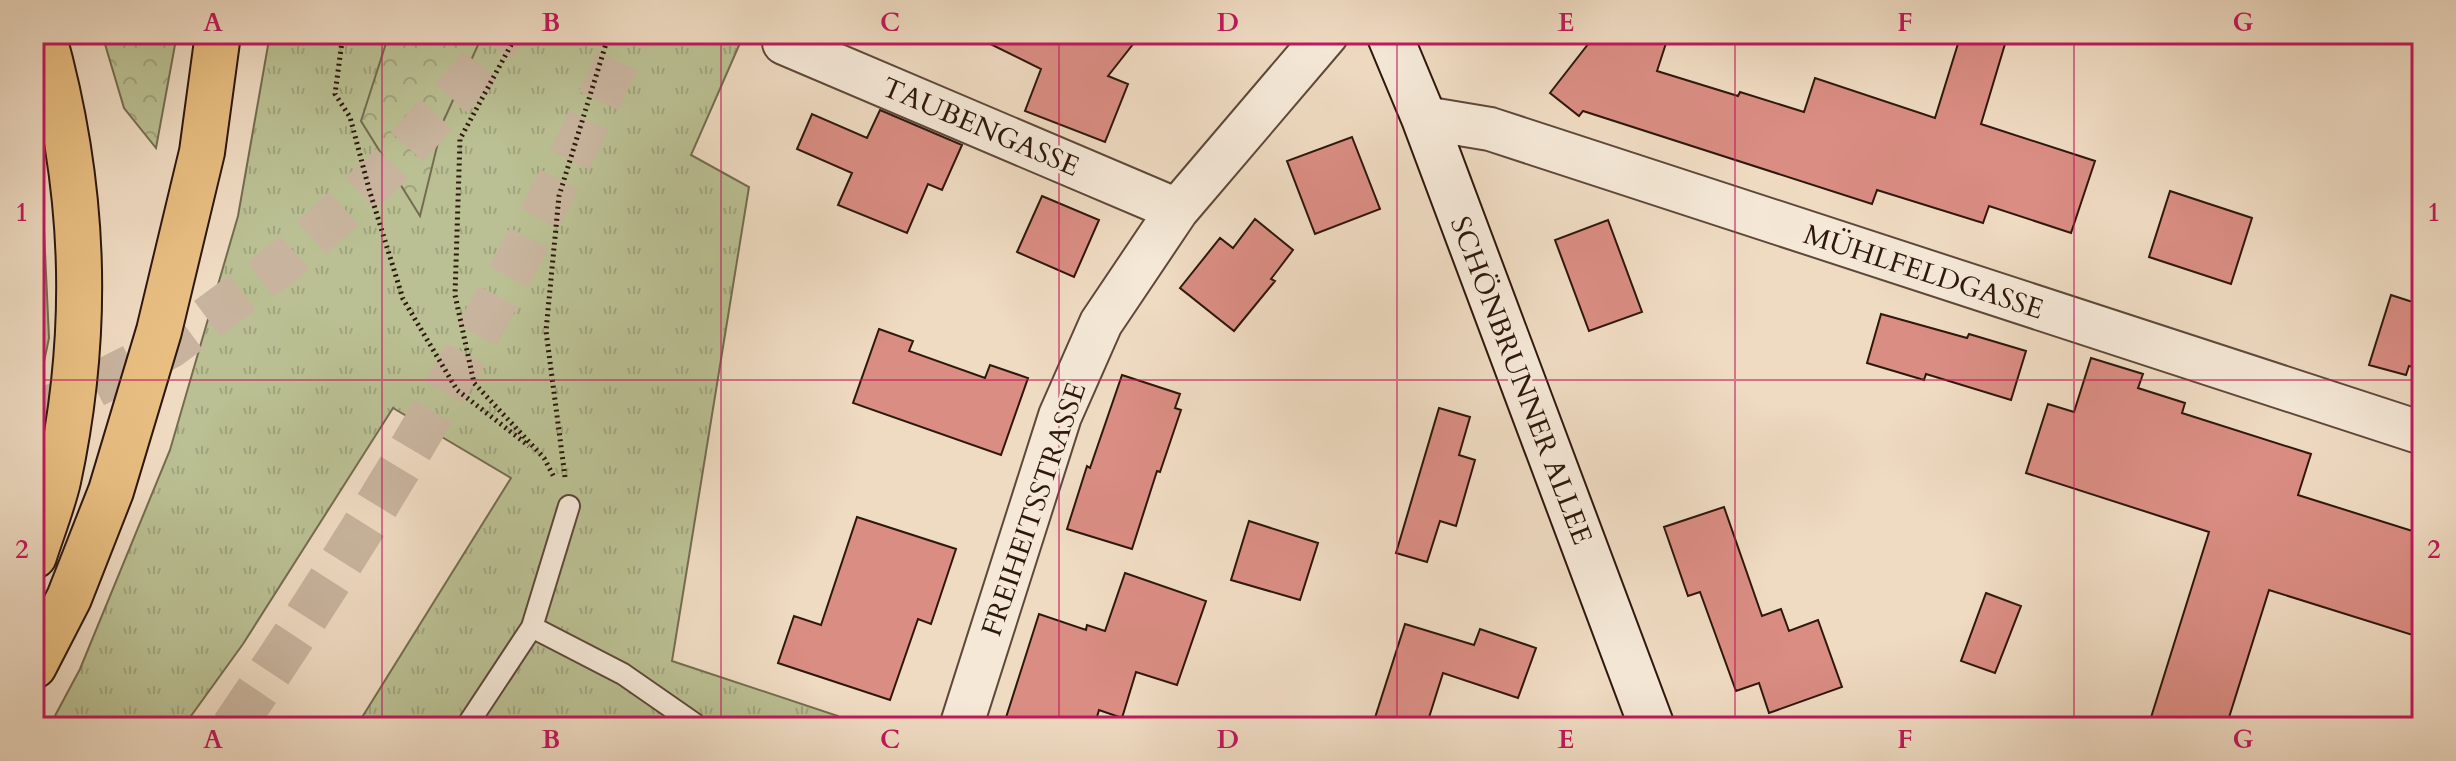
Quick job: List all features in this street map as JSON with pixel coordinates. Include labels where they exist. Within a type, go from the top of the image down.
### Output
[{"type":"highway","points":[[34,556],[57,483],[72,397],[79,315],[79,237],[72,161],[59,92],[43,34]]},
{"type":"highway","points":[[34,666],[69,598],[111,491],[159,331],[202,152],[218,34]]},
{"type":"main road","name":"SCHÖNBRUNNER ALLEE","points":[[1389,34],[1424,118],[1652,727]]},
{"type":"street","name":"FREIHEITSSTRASSE","points":[[961,727],[1060,416],[1101,323],[1177,210],[1327,34]]},
{"type":"street","name":"TAUBENGASSE","points":[[784,43],[1177,210]]},
{"type":"street","name":"MÜHLFELDGASSE","points":[[1424,118],[1490,129],[2422,433]]},
{"type":"lane","points":[[466,727],[532,627],[569,506]]},
{"type":"lane","points":[[532,627],[623,674],[696,727]]},
{"type":"path","points":[[343,34],[335,94],[350,117],[403,299],[457,390],[544,458]]},
{"type":"path","points":[[517,34],[460,139],[455,295],[474,383],[544,458],[569,506]]},
{"type":"path","points":[[569,506],[546,331],[559,196],[609,34]]},
{"type":"green space","points":[[102,34],[177,34],[156,148],[124,108]]},
{"type":"green space","points":[[270,34],[744,34],[691,155],[749,187],[672,661],[838,716],[843,727],[356,727],[511,478],[393,408],[243,644],[183,727],[49,727],[80,669],[170,450],[238,216]]},
{"type":"green space","points":[[389,34],[483,34],[443,122],[420,216],[361,121]]},
{"type":"green space","points":[[34,142],[43,209],[49,338],[34,410]]},
{"type":"building","points":[[970,34],[1141,34],[1108,76],[1128,84],[1105,142],[1025,111],[1041,69]]},
{"type":"building","points":[[1596,34],[1669,34],[1657,71],[1738,96],[1740,92],[1804,112],[1815,78],[1935,118],[1961,34],[2008,34],[1981,124],[2095,161],[2071,233],[1989,206],[1983,223],[1877,190],[1872,204],[1583,111],[1579,116],[1550,93]]},
{"type":"building","points":[[880,110],[962,145],[942,190],[928,184],[907,233],[838,205],[852,173],[797,149],[812,114],[867,138]]},
{"type":"building","points":[[1352,137],[1380,209],[1315,234],[1287,161]]},
{"type":"building","points":[[2170,191],[2252,218],[2231,284],[2149,257]]},
{"type":"building","points":[[1042,196],[1099,220],[1074,277],[1017,252]]},
{"type":"building","points":[[1255,219],[1293,250],[1271,279],[1275,281],[1234,331],[1180,288],[1220,238],[1233,248]]},
{"type":"building","points":[[1608,220],[1642,312],[1589,331],[1555,240]]},
{"type":"building","points":[[2391,295],[2422,305],[2422,369],[2409,366],[2406,375],[2369,365]]},
{"type":"building","points":[[1881,314],[2026,351],[2011,400],[1926,374],[1924,380],[1867,363]]},
{"type":"building","points":[[879,329],[913,341],[909,351],[985,378],[990,365],[1028,378],[1001,455],[853,403]]},
{"type":"building","points":[[2091,358],[2143,374],[2138,388],[2185,403],[2182,413],[2311,454],[2298,495],[2422,534],[2422,638],[2269,590],[2226,727],[2148,727],[2209,532],[2026,473],[2048,404],[2074,412]]},
{"type":"building","points":[[1122,375],[1180,394],[1175,408],[1181,410],[1132,549],[1067,529]]},
{"type":"building","points":[[1439,408],[1470,417],[1459,455],[1475,460],[1456,526],[1440,521],[1427,562],[1396,553]]},
{"type":"building","points":[[1724,507],[1762,616],[1781,609],[1789,631],[1818,620],[1842,687],[1769,713],[1759,683],[1736,691],[1700,592],[1688,596],[1664,527]]},
{"type":"building","points":[[857,517],[956,549],[931,624],[918,619],[890,700],[778,663],[794,616],[821,625]]},
{"type":"building","points":[[1249,521],[1318,543],[1300,600],[1231,580]]},
{"type":"building","points":[[1125,573],[1206,601],[1177,685],[1136,672],[1122,718],[1099,710],[1094,727],[1003,727],[1039,614],[1086,630],[1087,625],[1105,631]]},
{"type":"building","points":[[1986,593],[2021,606],[1995,673],[1961,661]]},
{"type":"building","points":[[1405,624],[1474,645],[1480,629],[1536,648],[1518,698],[1443,673],[1426,727],[1372,727]]},
{"type":"tunnel","points":[[34,413],[60,403],[169,347],[289,258],[386,170],[471,76],[502,34]]},
{"type":"tunnel","points":[[233,727],[343,560],[446,389],[542,213],[630,34]]}]
